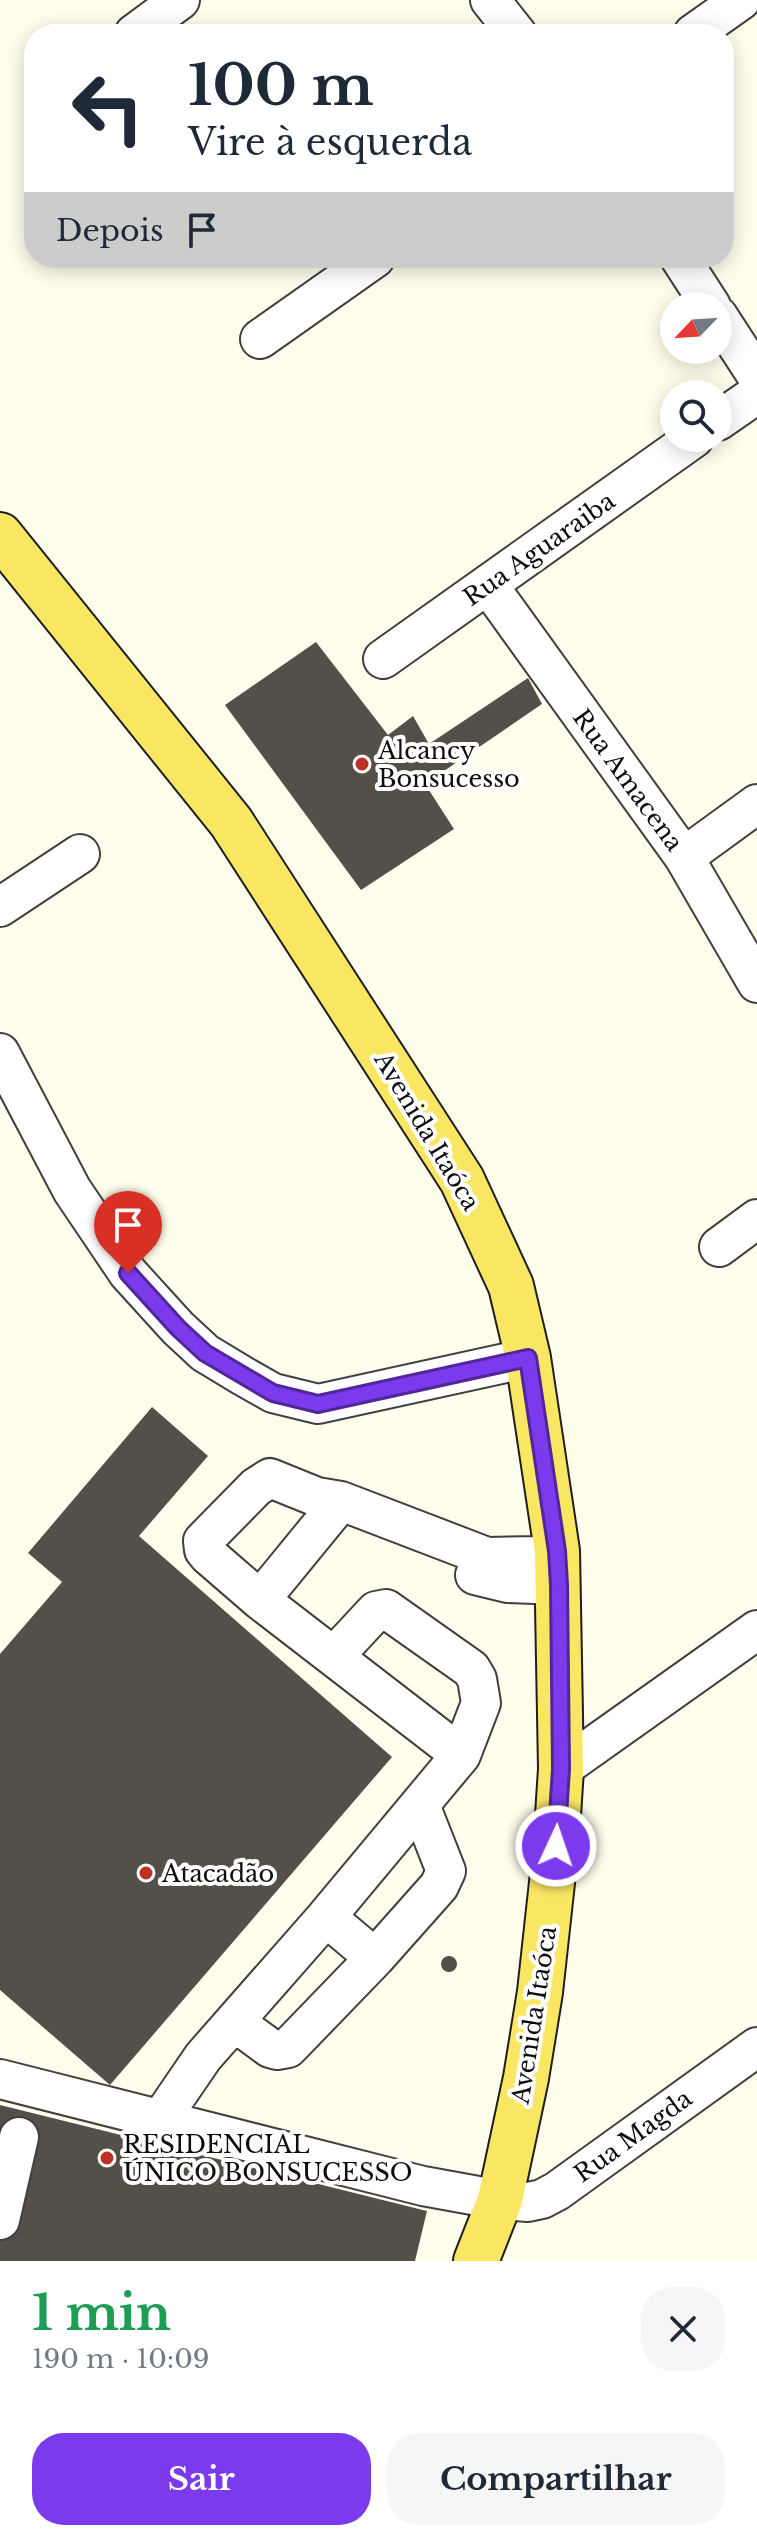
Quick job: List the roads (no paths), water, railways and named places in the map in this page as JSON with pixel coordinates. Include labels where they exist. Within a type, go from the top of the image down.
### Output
[{"type":"main road","name":"Avenida Itaóca","points":[[0,535],[231,822],[462,1180],[511,1286],[528,1358],[558,1568],[561,1769],[540,1992],[526,2078],[500,2200],[476,2261]]},
{"type":"street","points":[[148,24],[180,0]]},
{"type":"street","points":[[490,0],[509,24]]},
{"type":"street","points":[[707,24],[741,0]]},
{"type":"street","points":[[260,339],[361,268]]},
{"type":"street","points":[[686,268],[702,292]]},
{"type":"street","points":[[732,338],[757,376]]},
{"type":"street","points":[[732,411],[757,394]]},
{"type":"street","name":"Rua Aguaraiba","points":[[383,659],[674,452]]},
{"type":"street","name":"Rua Amacena","points":[[488,585],[684,857],[757,983]]},
{"type":"street","points":[[684,857],[757,804]]},
{"type":"street","points":[[0,907],[80,854]]},
{"type":"street","points":[[0,1053],[72,1190],[128,1273],[205,1353],[243,1376],[273,1393],[318,1404],[528,1358]]},
{"type":"street","points":[[719,1247],[757,1219]]},
{"type":"street","points":[[461,1755],[260,1600],[208,1555],[203,1541],[256,1487],[270,1478],[330,1503],[478,1577],[508,1583],[558,1568]]},
{"type":"street","points":[[260,1600],[330,1503]]},
{"type":"street","points":[[160,2120],[203,2057],[236,2023],[461,1755],[481,1703],[481,1693],[471,1669],[386,1609],[376,1611],[334,1656]]},
{"type":"street","points":[[561,1769],[757,1630]]},
{"type":"street","points":[[236,2023],[270,2048],[288,2048],[439,1886],[446,1871],[420,1805]]},
{"type":"street","points":[[326,1917],[375,1958]]},
{"type":"street","name":"Rua Magda","points":[[0,2079],[423,2186],[528,2202],[557,2191],[757,2047]]},
{"type":"street","points":[[0,2220],[19,2137]]},
{"type":"place","name":"Alcancy Bonsucesso","points":[[362,764]]},
{"type":"place","name":"Atacadão","points":[[146,1873]]},
{"type":"place","name":"RESIDENCIAL ÚNICO BONSUCESSO","points":[[107,2158]]}]
